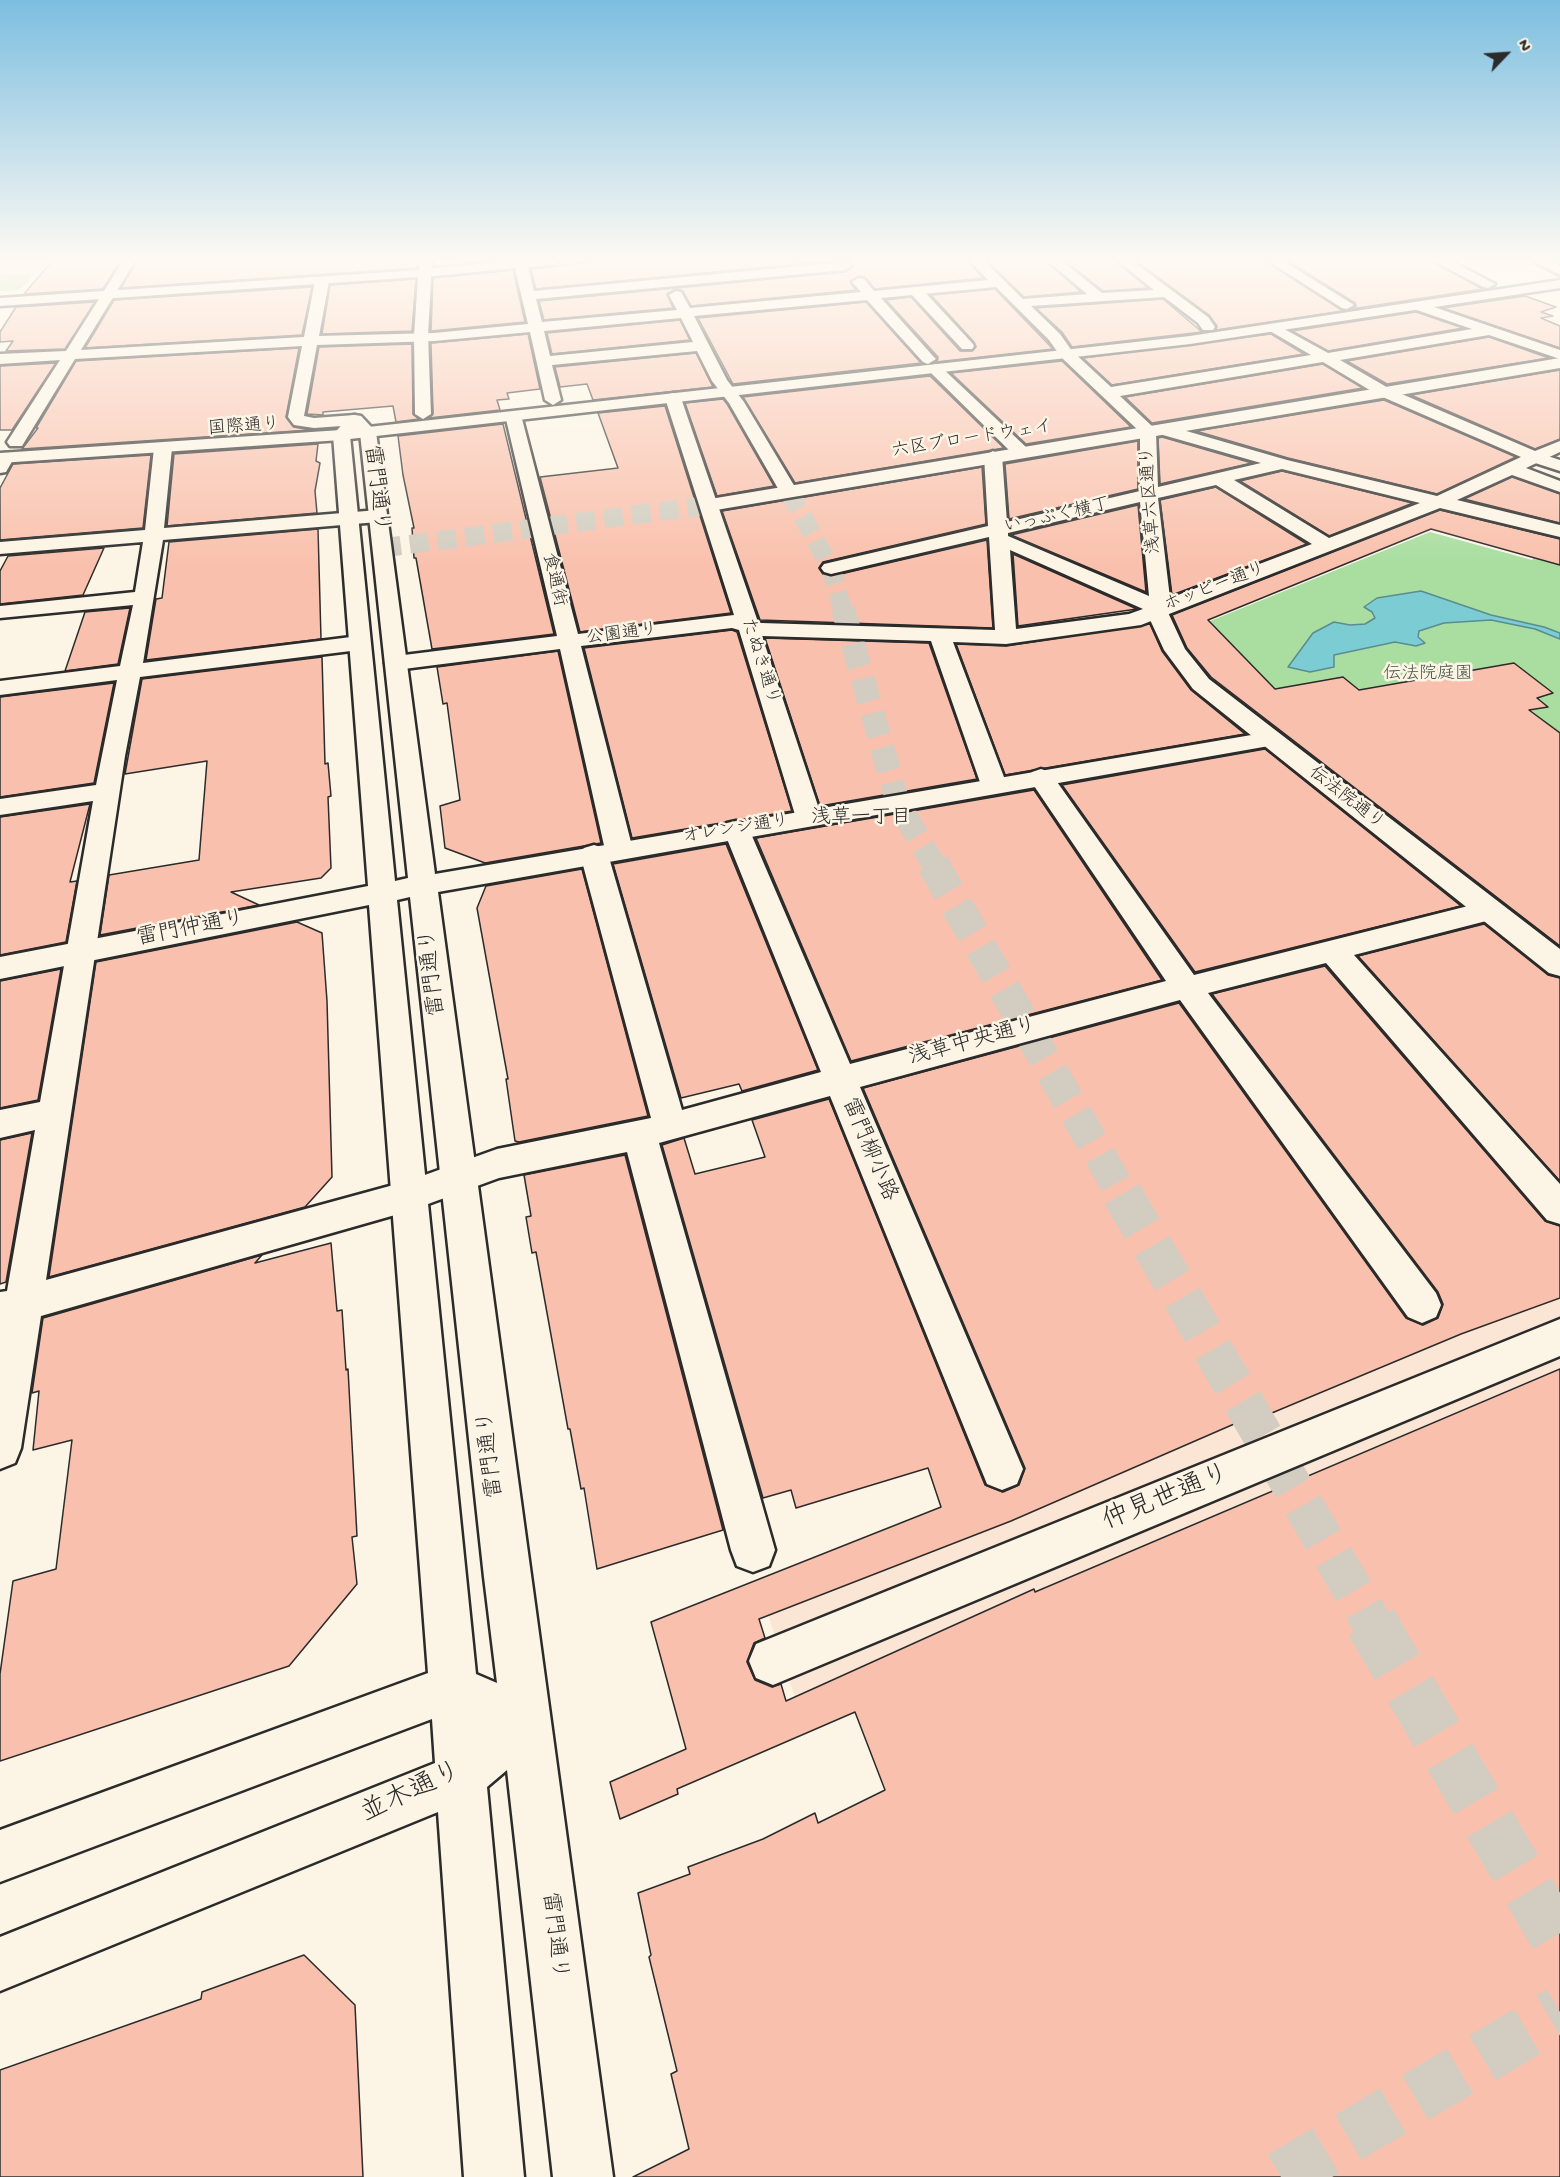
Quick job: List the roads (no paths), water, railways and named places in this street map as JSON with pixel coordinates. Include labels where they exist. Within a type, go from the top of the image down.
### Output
[{"type":"street","points":[[4,454],[64,363]]},
{"type":"street","points":[[307,363],[297,419],[354,429]]},
{"type":"street","points":[[422,363],[423,414]]},
{"type":"street","points":[[544,363],[553,400]]},
{"type":"street","points":[[711,363],[789,492]]},
{"type":"street","name":"国際通り","points":[[4,454],[354,429],[423,414],[553,400],[725,387],[944,363]]},
{"type":"street","name":"浅草六区通り","points":[[1075,363],[1106,393],[1155,430],[1149,496],[1159,610]]},
{"type":"street","points":[[1106,393],[1295,363]]},
{"type":"street","points":[[1332,363],[1384,392],[1535,458]]},
{"type":"street","name":"六区ブロードウェイ","points":[[710,505],[1560,363]]},
{"type":"street","points":[[931,364],[1021,452]]},
{"type":"street","name":"国際通り","points":[[4,454],[163,447],[513,415],[673,398],[725,387]]},
{"type":"street","name":"たぬき通り","points":[[673,398],[710,505],[809,818]]},
{"type":"street","name":"食通街","points":[[513,415],[592,745],[607,852],[655,1131],[753,1550]]},
{"type":"street","name":"雷門通り","points":[[354,429],[363,518],[396,663],[583,2177]]},
{"type":"street","points":[[1155,430],[1436,503],[1560,531]]},
{"type":"street","points":[[0,1448],[12,1307],[55,1112],[107,791],[145,597],[163,447]]},
{"type":"street","name":"ホッピー通り","points":[[849,630],[1006,637],[1133,620],[1436,503],[1535,458],[1559,452]]},
{"type":"street","points":[[993,456],[1006,637]]},
{"type":"street","name":"いっぷく横丁","points":[[831,568],[1000,535],[1282,464]]},
{"type":"street","points":[[1512,469],[1560,487]]},
{"type":"street","points":[[1219,479],[1327,545]]},
{"type":"street","points":[[0,548],[363,518]]},
{"type":"street","name":"雷門通り","points":[[363,518],[359,643],[494,2177]]},
{"type":"street","points":[[1000,535],[1159,610]]},
{"type":"street","points":[[0,612],[145,597]]},
{"type":"street","name":"伝法院通り","points":[[1159,610],[1176,650],[1201,684],[1488,911],[1560,965]]},
{"type":"street","name":"公園通り","points":[[396,663],[733,621],[759,629],[849,630]]},
{"type":"street","points":[[939,633],[994,785]]},
{"type":"street","points":[[0,688],[359,643]]},
{"type":"street","name":"オレンジ通り","points":[[382,892],[736,829],[1269,739]]},
{"type":"street","points":[[1041,777],[1187,988],[1422,1305]]},
{"type":"street","points":[[0,807],[107,791]]},
{"type":"street","name":"雷門柳小路","points":[[736,829],[1002,1469]]},
{"type":"street","name":"雷門仲通り","points":[[0,968],[382,892]]},
{"type":"street","name":"浅草中央通り","points":[[12,1307],[409,1196],[497,1164],[655,1131],[1187,988],[1488,911]]},
{"type":"street","points":[[1333,951],[1560,1209]]},
{"type":"street","points":[[0,1124],[55,1112]]},
{"type":"street","name":"仲見世通り","points":[[773,1661],[1560,1336]]},
{"type":"street","points":[[0,1856],[452,1688],[525,1720]]},
{"type":"street","name":"並木通り","points":[[0,1964],[460,1778],[525,1720]]},
{"type":"water","points":[[1421,591],[1491,615],[1544,627],[1560,633],[1560,639],[1535,629],[1491,620],[1444,623],[1419,631],[1418,637],[1425,643],[1416,646],[1395,642],[1334,655],[1334,667],[1310,672],[1288,667],[1313,633],[1334,622],[1350,625],[1365,624],[1375,618],[1372,612],[1364,607],[1377,598]]},
{"type":"tunnel","points":[[789,492],[831,568],[843,611]]},
{"type":"tunnel","points":[[382,548],[710,505]]},
{"type":"tunnel","points":[[843,609],[898,803],[934,865]]},
{"type":"tunnel","points":[[933,864],[1123,1196]]},
{"type":"tunnel","points":[[1122,1194],[1372,1623]]},
{"type":"tunnel","points":[[1371,1622],[1560,1944]]},
{"type":"tunnel","points":[[1281,2177],[1560,2012]]},
{"type":"district","name":"浅草一丁目","points":[[861,819]]},
{"type":"park label","name":"伝法院庭園","points":[[1428,675]]}]
